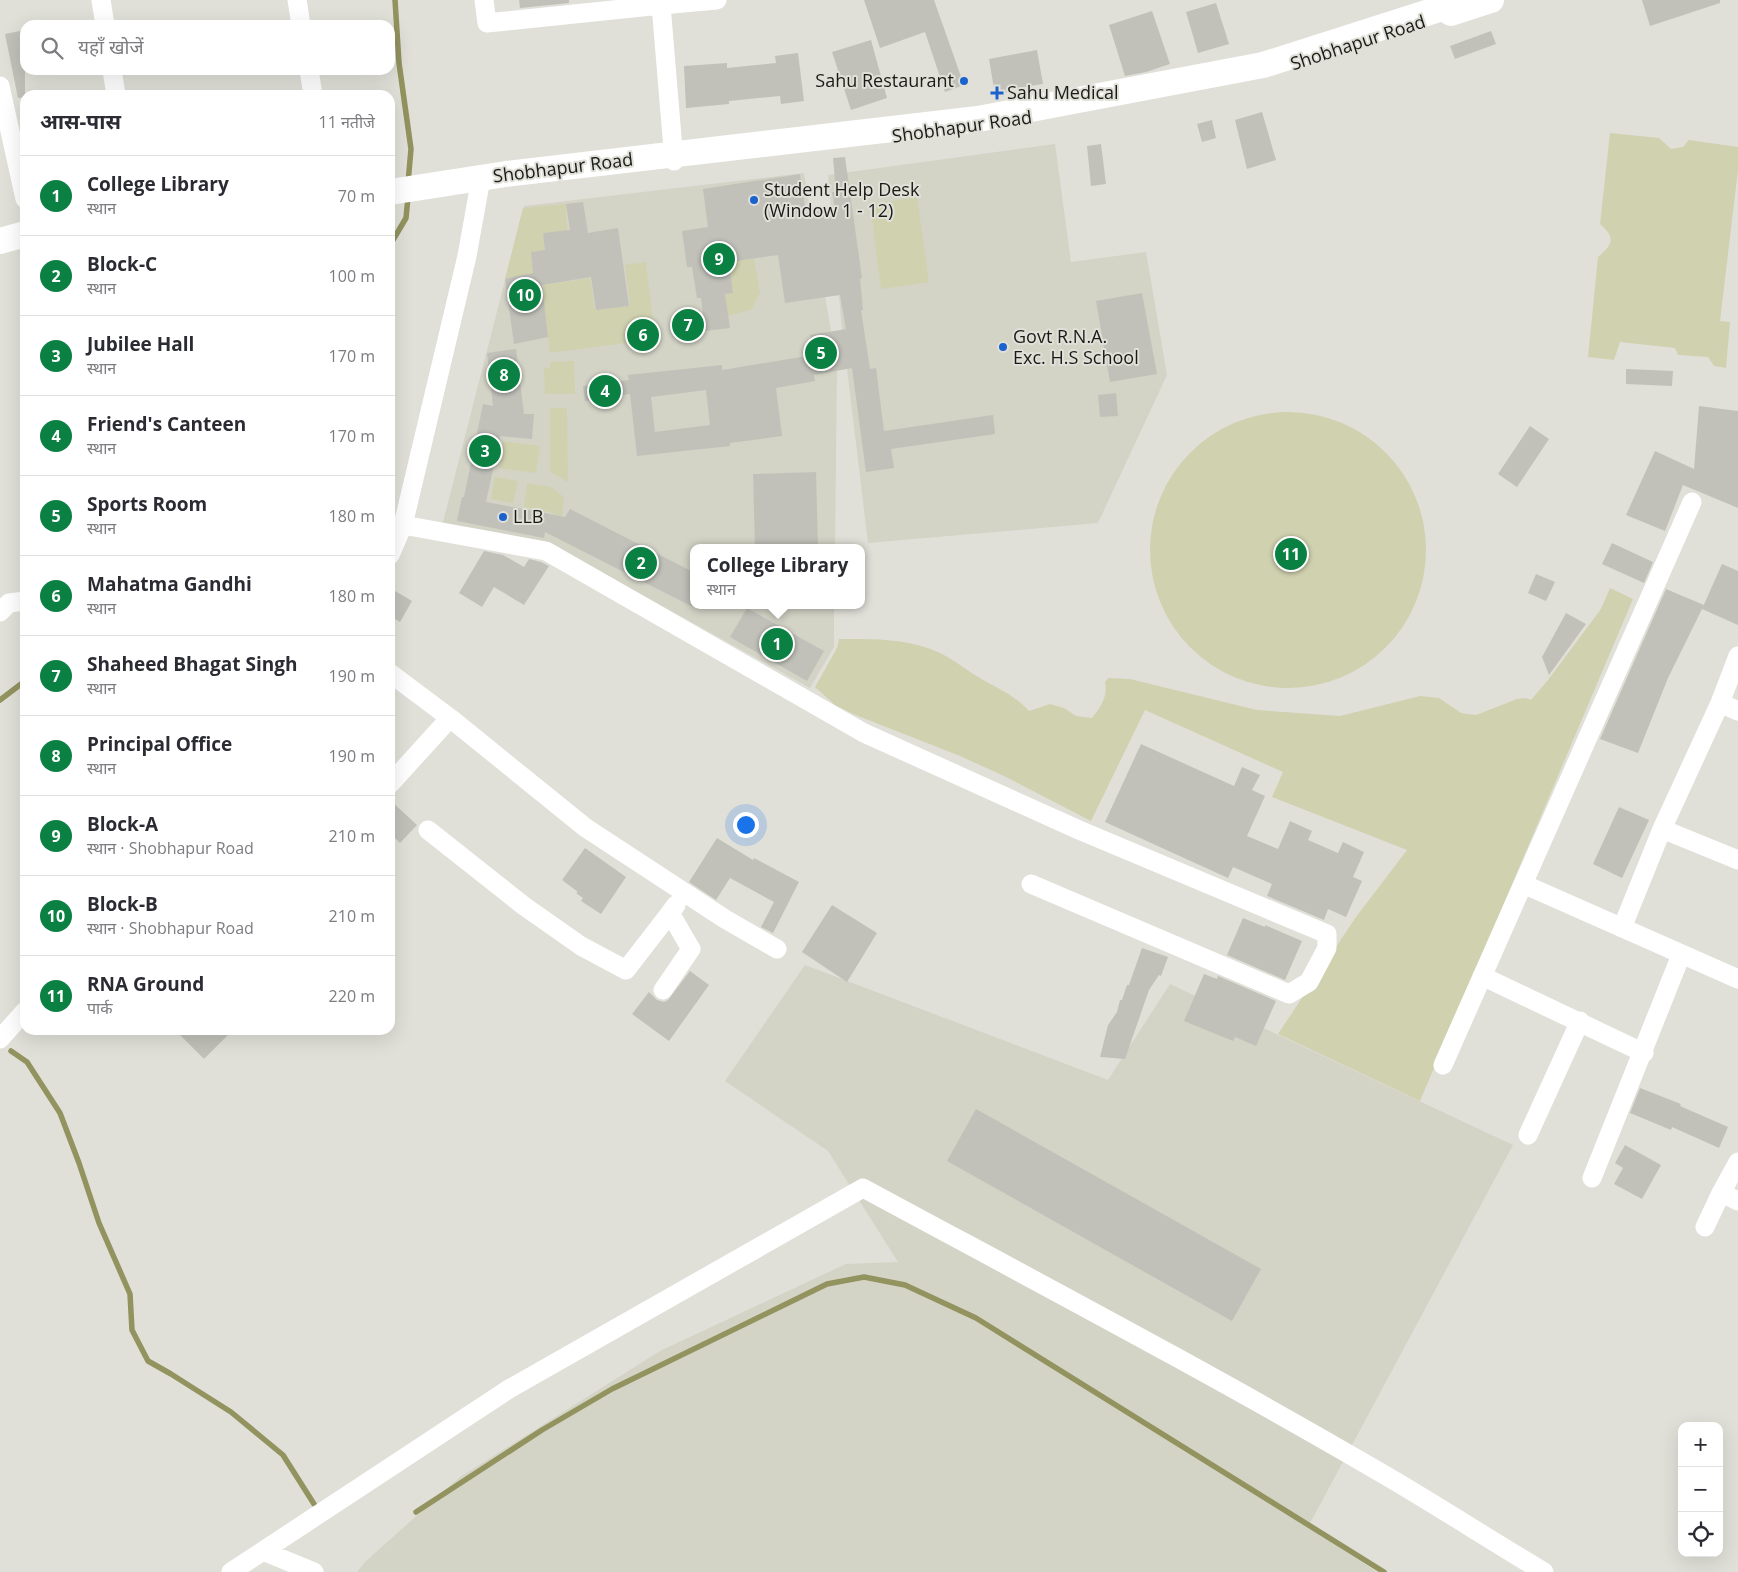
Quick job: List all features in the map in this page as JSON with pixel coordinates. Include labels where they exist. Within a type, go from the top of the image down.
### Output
[{"type":"main road","name":"Shobhapur Road","points":[[402,190],[481,178],[507,181],[978,119],[1263,65],[1467,0]]},
{"type":"main road","name":"Shobhapur Road","points":[[673,158],[980,128],[1263,72],[1491,0]]},
{"type":"main road","points":[[0,241],[20,235]]},
{"type":"street","points":[[101,0],[104,20]]},
{"type":"street","points":[[297,0],[300,20]]},
{"type":"street","points":[[484,0],[487,23],[569,7],[717,0]]},
{"type":"street","points":[[661,3],[673,158]]},
{"type":"street","points":[[113,75],[115,90]]},
{"type":"street","points":[[310,75],[312,90]]},
{"type":"street","points":[[0,86],[20,176]]},
{"type":"street","points":[[395,543],[403,525],[467,256],[481,178]]},
{"type":"street","points":[[1443,1065],[1692,502]]},
{"type":"street","points":[[403,525],[546,551],[864,733],[1079,830],[1327,934],[1327,948],[1308,982],[1289,994],[1031,884]]},
{"type":"street","points":[[0,612],[9,604],[20,602]]},
{"type":"street","points":[[1622,928],[1662,829],[1720,703],[1738,656]]},
{"type":"street","points":[[395,677],[450,718],[586,828],[725,919],[777,949]]},
{"type":"street","points":[[1720,703],[1738,711]]},
{"type":"street","points":[[395,778],[450,718]]},
{"type":"street","points":[[1662,829],[1738,860]]},
{"type":"street","points":[[428,830],[524,906],[581,946],[626,970],[684,893]]},
{"type":"street","points":[[1523,884],[1681,955],[1738,978]]},
{"type":"street","points":[[663,990],[691,949],[670,913]]},
{"type":"street","points":[[1592,1178],[1644,1053],[1681,955]]},
{"type":"street","points":[[1482,976],[1644,1053]]},
{"type":"street","points":[[0,1039],[20,1017]]},
{"type":"street","points":[[1528,1135],[1580,1021]]},
{"type":"street","points":[[1705,1227],[1738,1162]]},
{"type":"street","points":[[231,1572],[510,1389],[863,1188],[1136,1334],[1384,1474],[1544,1572]]},
{"type":"street","points":[[1721,1193],[1738,1201]]},
{"type":"street","points":[[263,1551],[314,1572]]},
{"type":"shaded area","name":"Govt R.N.A. Exc. H.S School","points":[[1055,144],[1071,262],[1146,252],[1167,375],[1098,523],[868,543],[841,319],[828,175]]},
{"type":"shaded area","points":[[804,173],[837,366],[835,544],[690,544],[690,609],[834,609],[834,647],[810,688],[549,543],[442,526],[524,206]]},
{"type":"shaded area","points":[[805,965],[1108,1080],[1170,984],[1513,1145],[1308,1527],[1377,1572],[357,1572],[365,1562],[460,1477],[660,1351],[846,1264],[898,1262],[828,1151],[725,1081]]},
{"type":"green space","points":[[1610,133],[1659,138],[1671,149],[1683,147],[1689,140],[1738,147],[1738,170],[1720,321],[1730,322],[1726,368],[1714,366],[1708,357],[1678,355],[1675,348],[1620,342],[1614,360],[1588,357],[1598,257],[1611,241],[1609,233],[1600,224]]},
{"type":"green space","points":[[917,197],[929,282],[881,289],[870,204]]},
{"type":"green space","points":[[566,204],[568,246],[531,252],[533,273],[505,279],[523,208]]},
{"type":"green space","points":[[754,259],[760,292],[752,309],[728,316],[725,294],[733,293],[729,262]]},
{"type":"green space","points":[[646,262],[655,339],[634,342],[632,327],[633,342],[550,353],[542,285],[590,278],[595,310],[630,306],[625,265]]},
{"type":"green space","points":[[574,361],[575,394],[545,394],[544,368],[550,368],[550,362]]},
{"type":"green space","points":[[550,408],[567,408],[568,482],[550,472]]},
{"type":"green space","points":[[1288,412],[1315,415],[1341,423],[1364,436],[1385,453],[1402,474],[1415,497],[1423,523],[1426,550],[1423,577],[1415,603],[1402,626],[1385,647],[1364,664],[1341,677],[1315,685],[1288,688],[1261,685],[1235,677],[1212,664],[1191,647],[1174,626],[1161,603],[1153,577],[1150,550],[1153,523],[1161,497],[1174,474],[1191,453],[1212,436],[1235,423],[1261,415]]},
{"type":"green space","points":[[503,441],[540,446],[536,473],[499,468]]},
{"type":"green space","points":[[495,477],[518,481],[513,503],[491,499]]},
{"type":"green space","points":[[527,483],[551,487],[564,497],[562,517],[550,512],[524,507]]},
{"type":"green space","points":[[1610,588],[1633,599],[1420,1101],[1278,1034],[1356,917],[1407,850],[1272,797],[1283,772],[1145,710],[1091,821],[1004,776],[960,756],[853,714],[835,705],[815,687],[837,648],[839,639],[877,639],[916,644],[940,653],[1019,701],[1029,711],[1050,704],[1064,708],[1076,716],[1092,718],[1103,701],[1106,692],[1105,682],[1108,678],[1130,679],[1257,710],[1340,716],[1420,696],[1439,698],[1461,713],[1476,715],[1517,699],[1526,698],[1531,700],[1601,609]]},
{"type":"building","points":[[519,0],[569,0],[569,3],[520,8]]},
{"type":"building","points":[[864,0],[934,0],[964,85],[945,92],[925,32],[880,48]]},
{"type":"building","points":[[1642,0],[1720,0],[1720,3],[1650,26]]},
{"type":"building","points":[[1216,3],[1229,44],[1198,53],[1186,12]]},
{"type":"building","points":[[1152,11],[1170,64],[1146,72],[1125,76],[1109,25]]},
{"type":"building","points":[[20,31],[20,75],[25,75],[25,90],[20,90],[20,98],[18,98],[5,34]]},
{"type":"building","points":[[1491,31],[1496,44],[1455,59],[1450,46]]},
{"type":"building","points":[[871,40],[887,98],[851,110],[832,52]]},
{"type":"building","points":[[1037,50],[1043,84],[1012,89],[1012,91],[995,95],[989,59]]},
{"type":"building","points":[[798,53],[804,101],[781,104],[780,96],[686,108],[684,66],[727,63],[727,68],[776,63],[775,56]]},
{"type":"building","points":[[1262,112],[1276,160],[1247,169],[1235,120]]},
{"type":"building","points":[[1212,120],[1216,138],[1202,142],[1197,124]]},
{"type":"building","points":[[1101,144],[1106,184],[1091,186],[1087,146]]},
{"type":"building","points":[[845,157],[862,278],[860,279],[863,310],[861,310],[870,369],[876,368],[884,431],[993,415],[995,434],[891,449],[894,468],[866,472],[852,368],[814,375],[815,381],[776,388],[782,436],[730,443],[730,446],[637,456],[630,394],[585,401],[583,386],[629,380],[628,375],[722,365],[722,370],[813,355],[810,335],[846,329],[840,295],[785,303],[778,255],[729,262],[733,293],[725,294],[730,328],[705,331],[701,298],[697,298],[692,267],[687,267],[682,231],[708,227],[703,189],[800,174],[806,213],[835,208],[832,192],[836,192],[833,158]],"holes":[[[706,390],[710,425],[655,432],[651,397]]]},
{"type":"building","points":[[583,202],[588,233],[618,228],[629,306],[596,310],[591,277],[542,285],[548,337],[514,344],[505,279],[533,273],[531,252],[545,250],[543,233],[570,230],[566,204]]},
{"type":"building","points":[[1142,293],[1157,374],[1110,382],[1096,301]]},
{"type":"building","points":[[516,349],[524,414],[534,414],[532,439],[500,436],[486,502],[565,517],[570,509],[690,570],[690,605],[545,532],[544,538],[457,521],[462,497],[464,497],[483,404],[493,406],[487,353]]},
{"type":"building","points":[[1626,369],[1673,371],[1672,386],[1626,384]]},
{"type":"building","points":[[1116,393],[1118,416],[1100,417],[1098,395]]},
{"type":"building","points":[[1699,406],[1738,411],[1738,508],[1683,485],[1665,531],[1626,515],[1655,451],[1694,469]]},
{"type":"building","points":[[1530,426],[1549,439],[1517,487],[1498,474]]},
{"type":"building","points":[[816,472],[818,544],[755,544],[753,474]]},
{"type":"building","points":[[1612,543],[1653,562],[1644,583],[1602,564]]},
{"type":"building","points":[[484,551],[503,555],[524,567],[529,559],[549,566],[524,605],[494,587],[482,607],[459,593]]},
{"type":"building","points":[[1722,564],[1738,571],[1738,625],[1702,609]]},
{"type":"building","points":[[1536,574],[1555,582],[1546,601],[1528,593]]},
{"type":"building","points":[[1666,589],[1704,605],[1668,678],[1638,753],[1600,739]]},
{"type":"building","points":[[395,591],[412,601],[400,622],[395,619]]},
{"type":"building","points":[[746,609],[749,609],[824,651],[807,681],[730,637]]},
{"type":"building","points":[[1566,613],[1586,624],[1549,675],[1542,657]]},
{"type":"building","points":[[1141,744],[1234,786],[1242,767],[1260,775],[1252,790],[1265,796],[1247,836],[1278,849],[1290,821],[1312,831],[1308,840],[1338,853],[1343,842],[1364,852],[1353,877],[1362,881],[1346,917],[1328,909],[1324,920],[1267,896],[1272,884],[1233,867],[1228,878],[1105,822]]},
{"type":"building","points":[[395,805],[417,825],[400,843],[395,838]]},
{"type":"building","points":[[1619,807],[1649,820],[1622,878],[1593,864]]},
{"type":"building","points":[[717,838],[753,860],[754,858],[799,882],[773,933],[761,927],[774,902],[730,878],[716,900],[689,882]]},
{"type":"building","points":[[585,848],[626,877],[601,914],[581,901],[583,898],[576,893],[578,892],[562,880]]},
{"type":"building","points":[[832,905],[877,933],[847,982],[802,952]]},
{"type":"building","points":[[1243,918],[1302,941],[1285,980],[1227,955]]},
{"type":"building","points":[[1142,948],[1168,957],[1161,976],[1159,975],[1149,990],[1125,1059],[1100,1057],[1108,1025],[1117,1012],[1120,1000],[1122,1000],[1127,985],[1129,985]]},
{"type":"building","points":[[690,971],[709,985],[669,1041],[632,1014],[649,992],[657,1000],[664,1002],[668,1000]]},
{"type":"building","points":[[1204,974],[1217,979],[1218,976],[1276,1001],[1256,1046],[1235,1037],[1233,1041],[1184,1021]]},
{"type":"building","points":[[180,1035],[228,1035],[204,1059]]},
{"type":"building","points":[[1640,1088],[1681,1104],[1680,1106],[1728,1127],[1719,1148],[1672,1127],[1671,1130],[1630,1113]]},
{"type":"building","points":[[976,1109],[1261,1269],[1232,1321],[947,1161]]},
{"type":"building","points":[[1625,1145],[1661,1165],[1642,1199],[1614,1184],[1623,1168],[1615,1163]]},
{"type":"waterway","points":[[395,0],[399,63],[411,149],[408,183]]},
{"type":"waterway","points":[[395,237],[406,218],[408,197]]},
{"type":"waterway","points":[[0,700],[20,685]]},
{"type":"waterway","points":[[11,1051],[27,1062],[60,1113],[99,1223],[130,1294],[132,1330],[148,1361],[231,1412],[283,1455],[314,1504]]},
{"type":"waterway","points":[[416,1512],[542,1430],[612,1389],[827,1284],[864,1277],[905,1285],[976,1318],[1384,1572]]},
{"type":"place","name":"Sahu Restaurant","points":[[964,81]]},
{"type":"place","name":"Sahu Medical","points":[[997,93]]},
{"type":"place","name":"Student Help Desk (Window 1 - 12)","points":[[754,200]]},
{"type":"place","name":"Block-A","points":[[719,259]]},
{"type":"place","name":"Block-B","points":[[525,295]]},
{"type":"place","name":"Shaheed Bhagat Singh","points":[[688,325]]},
{"type":"place","name":"Mahatma Gandhi","points":[[643,335]]},
{"type":"place","name":"Govt R.N.A. Exc. H.S School","points":[[1003,347]]},
{"type":"place","name":"Sports Room","points":[[821,353]]},
{"type":"place","name":"Principal Office","points":[[504,375]]},
{"type":"place","name":"Friend's Canteen","points":[[605,391]]},
{"type":"place","name":"Jubilee Hall","points":[[485,451]]},
{"type":"place","name":"LLB","points":[[503,517]]},
{"type":"place","name":"RNA Ground","points":[[1291,554]]},
{"type":"place","name":"Block-C","points":[[641,563]]},
{"type":"place","name":"College Library","points":[[777,644]]}]
